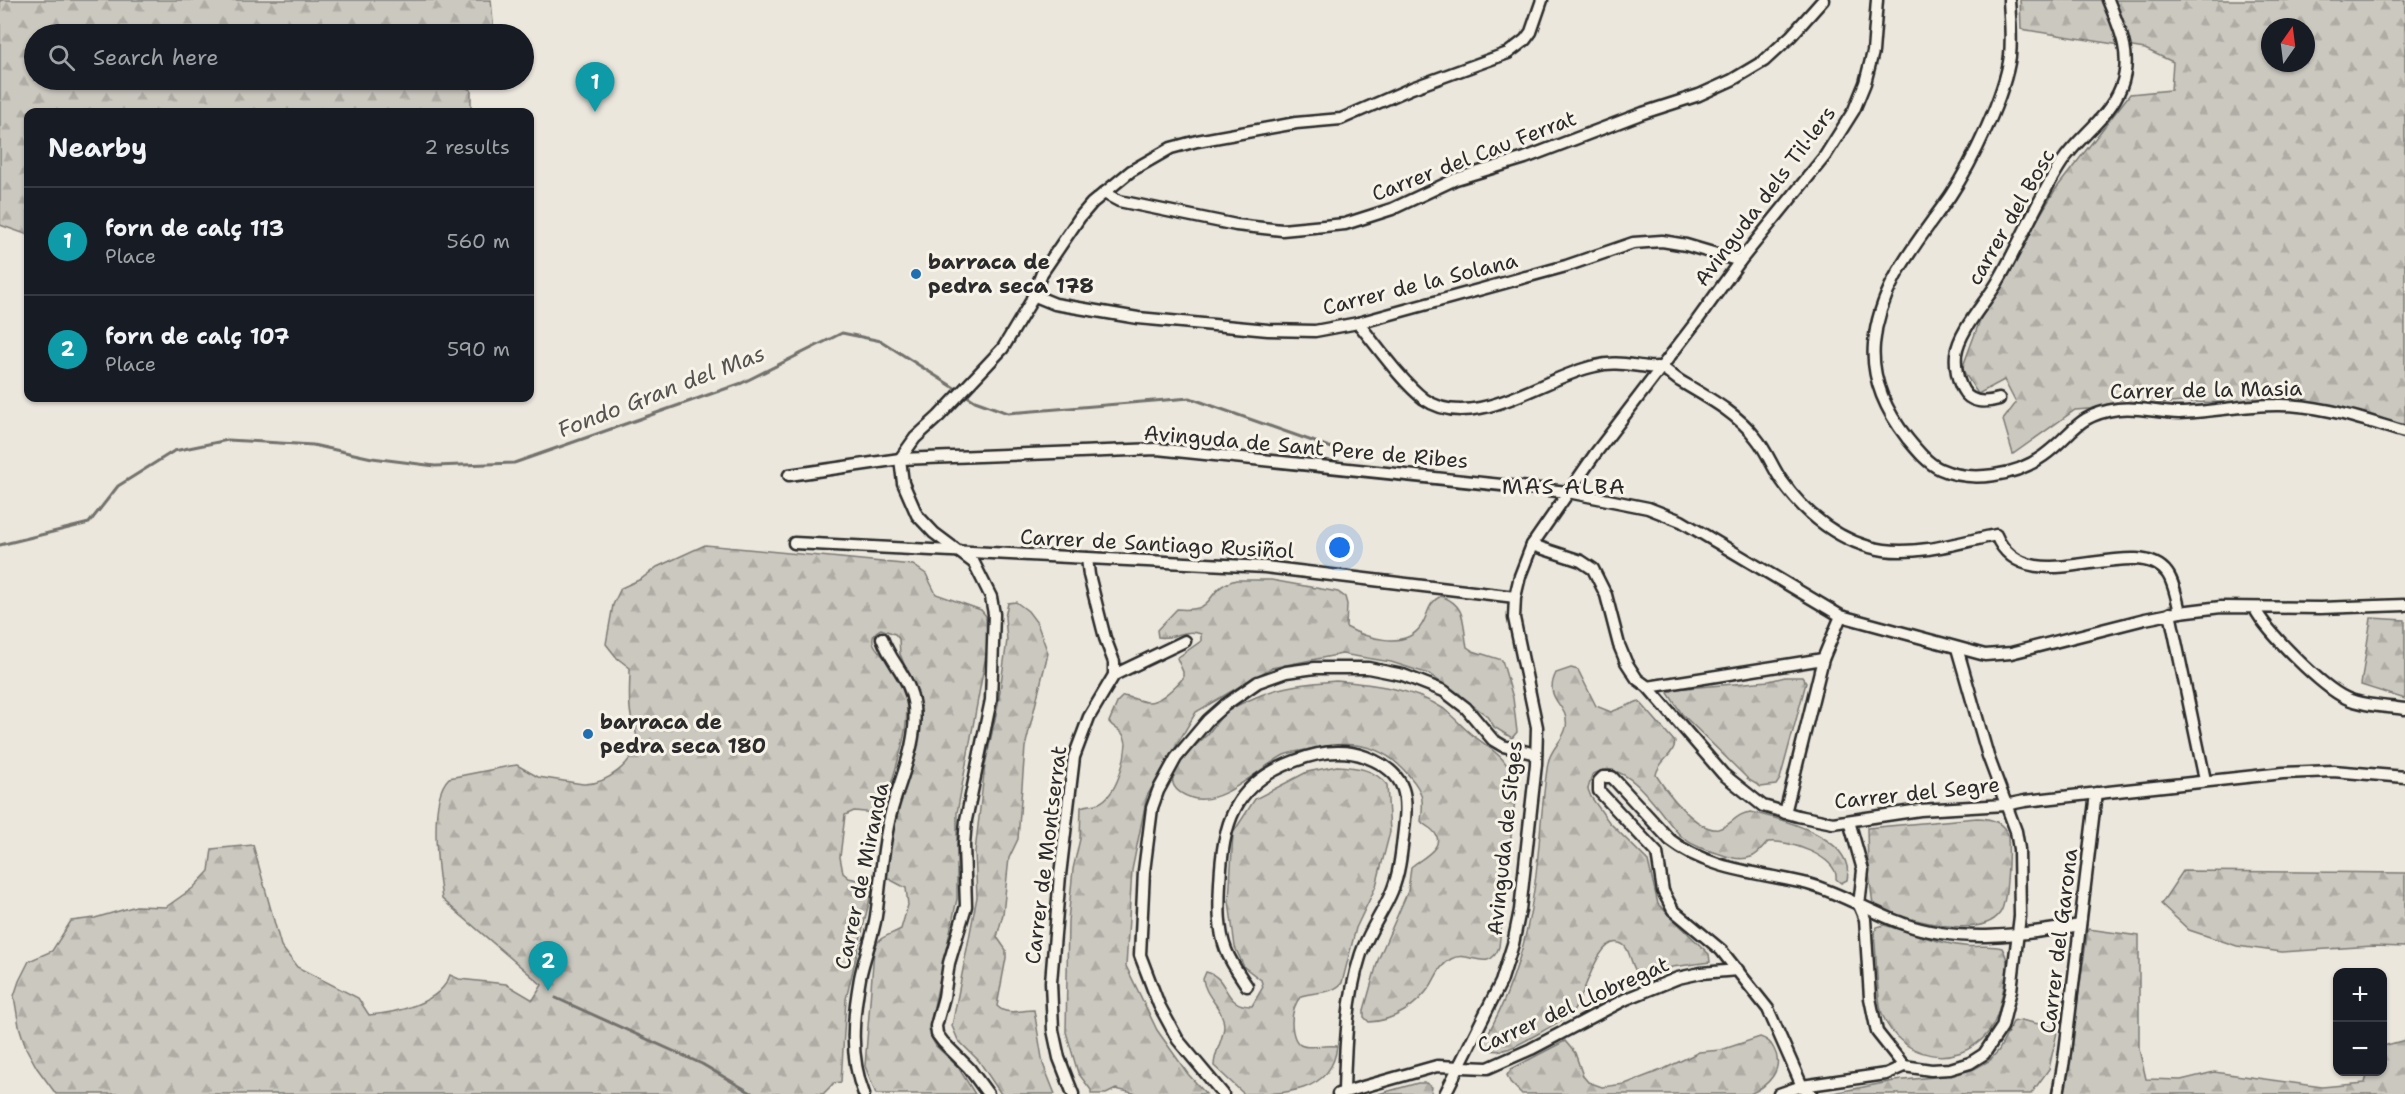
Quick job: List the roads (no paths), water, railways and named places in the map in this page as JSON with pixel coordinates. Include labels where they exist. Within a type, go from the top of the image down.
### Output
[{"type":"street","points":[[988,1094],[969,1068],[943,1042],[937,1034],[936,1026],[944,997],[949,963],[966,906],[964,845],[966,820],[986,727],[992,682],[994,614],[991,597],[974,563],[934,533],[917,515],[903,483],[900,459],[915,438],[1003,348],[1033,295],[1042,273],[1080,217],[1131,171],[1171,148],[1296,123],[1341,119],[1412,88],[1508,53],[1525,40],[1531,32],[1542,0]]},
{"type":"street","name":"Carrer del Cau Ferrat","points":[[1104,193],[1119,201],[1236,225],[1282,230],[1345,224],[1392,209],[1456,179],[1525,158],[1732,80],[1764,62],[1823,0]]},
{"type":"street","name":"Avinguda dels Til·lers","points":[[1661,367],[1740,261],[1825,156],[1854,110],[1865,83],[1873,52],[1877,0]]},
{"type":"street","name":"Carrer de la Masia","points":[[2009,0],[2011,40],[2004,84],[1965,173],[1903,261],[1878,322],[1874,363],[1880,390],[1892,416],[1917,450],[1941,470],[1964,475],[1990,476],[2034,462],[2078,423],[2096,412],[2122,408],[2179,412],[2232,406],[2312,407],[2405,432]]},
{"type":"street","name":"carrer del Bosc","points":[[1999,399],[1982,401],[1972,399],[1965,394],[1959,384],[1956,353],[1968,327],[1997,283],[2062,161],[2103,115],[2121,88],[2126,48],[2108,0]]},
{"type":"street","name":"Carrer de la Solana","points":[[1033,295],[1055,304],[1204,325],[1315,331],[1358,323],[1566,266],[1633,243],[1662,242],[1686,245],[1740,261]]},
{"type":"street","points":[[1358,323],[1424,399],[1444,408],[1460,411],[1479,409],[1503,401],[1592,366],[1621,362],[1661,367],[1719,405],[1757,438],[1782,481],[1809,512],[1828,528],[1866,546],[1886,550],[1915,550],[1996,535],[2001,547],[2009,556],[2032,567],[2141,559],[2162,567],[2169,574],[2205,780]]},
{"type":"street","name":"Avinguda de Sitges","points":[[1445,1094],[1501,982],[1513,944],[1520,910],[1537,727],[1516,636],[1515,597],[1520,576],[1532,545],[1568,492],[1661,367]]},
{"type":"street","name":"Avinguda de Sant Pere de Ribes","points":[[789,475],[900,459],[1157,449],[1568,492],[1648,508],[1681,521],[1841,616],[1985,655],[2011,653],[2175,612],[2221,607],[2255,609],[2405,605]]},
{"type":"street","name":"Carrer de Santiago Rusiñol","points":[[794,543],[1265,567],[1515,597]]},
{"type":"street","name":"Carrer del Segre","points":[[1532,545],[1581,561],[1593,569],[1606,595],[1614,631],[1626,662],[1637,679],[1648,687],[1723,774],[1763,806],[1785,813],[1833,823],[1920,810],[2005,805],[2205,780],[2333,771],[2405,777]]},
{"type":"street","points":[[1087,558],[1105,638],[1114,662],[1114,675],[1185,641]]},
{"type":"street","points":[[2255,609],[2261,621],[2311,672],[2335,692],[2356,702],[2405,709]]},
{"type":"street","points":[[1785,813],[1824,659],[1841,616]]},
{"type":"street","name":"Carrer de Miranda","points":[[864,1094],[854,1061],[853,1042],[860,977],[873,934],[890,813],[911,748],[914,728],[911,688],[886,650],[882,638]]},
{"type":"street","points":[[1779,1094],[1802,1086],[1886,1074],[1904,1066],[1930,1070],[1950,1069],[1970,1063],[1989,1048],[2002,1027],[2011,990],[2020,916],[2019,849],[2016,831],[1982,738],[1957,648]]},
{"type":"street","points":[[1648,687],[1824,659]]},
{"type":"street","points":[[1223,1094],[1178,1040],[1154,994],[1140,955],[1144,871],[1152,808],[1158,791],[1176,758],[1208,720],[1258,682],[1286,672],[1315,668],[1368,668],[1402,675],[1444,691],[1466,708],[1493,740],[1503,746],[1536,754]]},
{"type":"street","name":"Carrer de Montserrat","points":[[1073,1094],[1059,1058],[1053,1030],[1051,982],[1059,887],[1074,757],[1089,717],[1114,675]]},
{"type":"street","points":[[1247,986],[1226,950],[1221,933],[1219,905],[1222,852],[1227,825],[1235,807],[1247,791],[1266,776],[1312,754],[1348,753],[1372,760],[1398,779],[1403,788],[1407,806],[1398,874],[1392,892],[1360,956],[1352,990],[1341,1093]]},
{"type":"street","points":[[1811,1094],[1802,1086],[1768,1009],[1721,950],[1673,909],[1663,891],[1657,853],[1599,791],[1600,779],[1606,776],[1612,777],[1670,840],[1701,858],[1811,885],[1906,925],[1972,936],[2016,934],[2080,925]]},
{"type":"street","name":"Carrer del Garona","points":[[2058,1093],[2096,793]]},
{"type":"street","points":[[1849,821],[1863,870],[1858,905],[1865,919],[1870,998],[1877,1032],[1904,1066]]},
{"type":"street","points":[[1657,853],[1670,840]]},
{"type":"street","name":"Carrer del Llobregat","points":[[1341,1093],[1437,1066],[1488,1068],[1532,1049],[1626,999],[1701,973],[1738,970]]},
{"type":"waterway","name":"Fondo Gran del Mas","points":[[0,545],[89,523],[118,486],[174,451],[228,440],[313,445],[372,458],[435,466],[514,463],[742,383],[842,333],[881,341],[975,401],[1008,413],[1190,398],[1332,448]]},
{"type":"waterway","points":[[556,998],[702,1064],[753,1094]]},
{"type":"place","name":"forn de calç 113","points":[[595,112]]},
{"type":"place","name":"barraca de pedra seca 178","points":[[916,274]]},
{"type":"place","name":"barraca de pedra seca 180","points":[[588,734]]},
{"type":"place","name":"forn de calç 107","points":[[548,991]]},
{"type":"district","name":"MAS ALBA","points":[[1564,486]]}]
